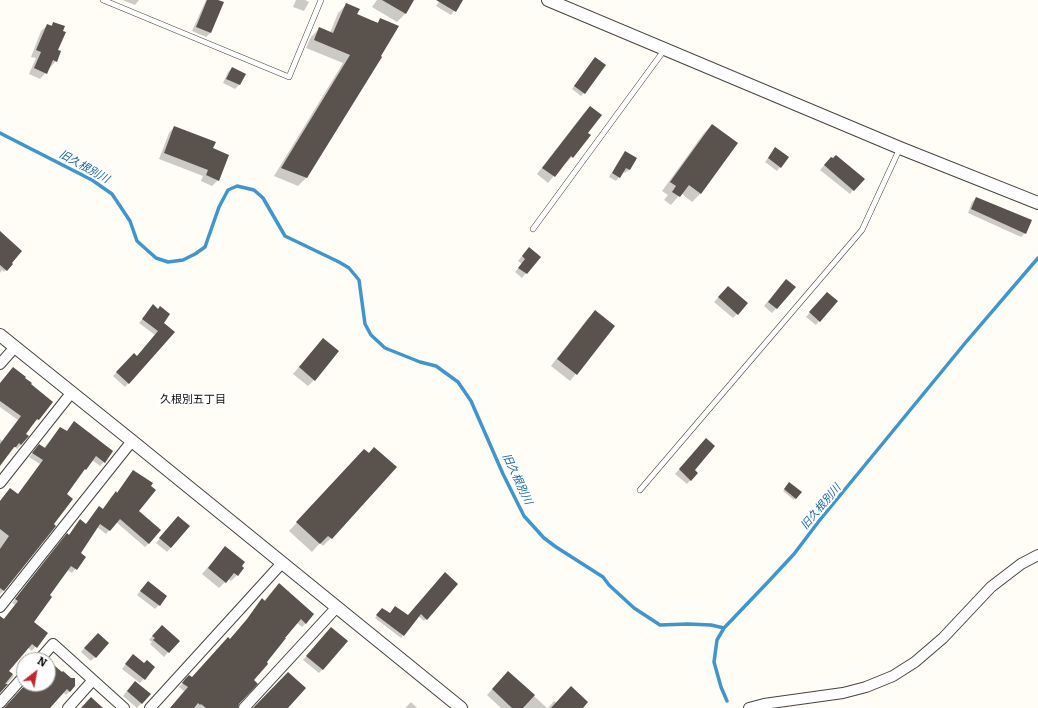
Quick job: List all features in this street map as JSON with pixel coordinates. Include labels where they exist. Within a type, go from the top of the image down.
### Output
[{"type":"street","points":[[548,0],[900,148],[1038,204]]},
{"type":"street","points":[[0,335],[461,708]]},
{"type":"street","points":[[0,364],[15,347]]},
{"type":"street","points":[[0,483],[72,392]]},
{"type":"street","points":[[1,603],[132,441]]},
{"type":"street","points":[[749,708],[764,704],[844,693],[866,687],[893,676],[915,662],[943,638],[992,588],[1021,564],[1038,554]]},
{"type":"street","points":[[150,708],[282,563]]},
{"type":"street","points":[[244,708],[336,608]]},
{"type":"street","points":[[46,652],[53,644],[124,708]]},
{"type":"street","points":[[68,708],[93,680]]},
{"type":"street","points":[[0,702],[16,685]]},
{"type":"lane","points":[[102,0],[289,78],[321,0]]},
{"type":"lane","points":[[533,229],[665,49]]},
{"type":"lane","points":[[640,490],[862,230],[900,148]]},
{"type":"building","points":[[207,0],[218,0],[224,2],[211,33],[196,27]]},
{"type":"building","points":[[382,0],[414,0],[406,14]]},
{"type":"building","points":[[436,0],[463,0],[456,12]]},
{"type":"building","points":[[346,3],[360,9],[357,14],[378,23],[380,18],[399,26],[381,56],[382,57],[307,178],[281,168],[350,55],[314,40],[319,27],[333,33]]},
{"type":"building","points":[[53,22],[65,26],[63,31],[66,32],[58,50],[61,51],[57,62],[53,60],[47,74],[34,68],[41,52],[36,50],[47,24],[52,26]]},
{"type":"building","points":[[595,57],[606,65],[585,94],[574,86]]},
{"type":"building","points":[[232,67],[246,74],[240,85],[226,79]]},
{"type":"building","points":[[590,106],[602,115],[588,133],[591,135],[573,158],[571,156],[555,177],[542,168]]},
{"type":"building","points":[[712,124],[738,143],[701,194],[689,185],[680,197],[672,192],[676,186],[670,182]]},
{"type":"building","points":[[174,126],[216,142],[213,148],[229,155],[219,181],[206,175],[208,170],[164,153]]},
{"type":"building","points":[[775,147],[789,157],[781,168],[768,158]]},
{"type":"building","points":[[625,151],[637,158],[630,170],[626,168],[620,178],[612,173]]},
{"type":"building","points":[[836,155],[865,179],[854,191],[824,165],[831,157],[833,158]]},
{"type":"building","points":[[976,197],[1032,220],[1026,234],[971,209]]},
{"type":"building","points":[[0,231],[22,251],[7,271],[0,265]]},
{"type":"building","points":[[529,247],[541,257],[527,274],[518,268],[525,259],[522,256]]},
{"type":"building","points":[[786,279],[796,287],[777,309],[768,302]]},
{"type":"building","points":[[728,286],[748,303],[738,315],[718,297]]},
{"type":"building","points":[[827,292],[838,301],[820,322],[809,312]]},
{"type":"building","points":[[153,304],[158,309],[160,306],[170,314],[164,323],[175,332],[129,384],[116,372],[134,353],[137,356],[158,331],[142,319]]},
{"type":"building","points":[[595,310],[615,326],[577,375],[557,359]]},
{"type":"building","points":[[323,338],[339,351],[315,381],[299,367]]},
{"type":"building","points":[[13,367],[53,402],[39,420],[37,419],[26,434],[29,436],[21,445],[19,443],[16,447],[14,447],[0,466],[0,444],[21,416],[0,401],[0,383]]},
{"type":"building","points":[[74,421],[113,451],[105,463],[96,456],[86,470],[85,469],[67,494],[73,499],[54,524],[56,526],[4,591],[0,588],[0,549],[9,536],[0,529],[0,501],[10,488],[18,494],[43,460],[32,453],[39,444],[45,448],[60,427],[67,431]]},
{"type":"building","points":[[706,438],[715,446],[695,470],[698,473],[691,481],[679,469]]},
{"type":"building","points":[[374,447],[397,467],[332,539],[328,536],[320,544],[296,522],[364,449],[369,453]]},
{"type":"building","points":[[133,470],[153,483],[151,486],[156,490],[139,511],[161,530],[149,544],[120,519],[110,531],[100,524],[81,553],[86,557],[77,570],[71,566],[50,595],[52,597],[34,622],[48,633],[37,648],[32,644],[25,652],[16,652],[16,663],[9,671],[13,674],[5,684],[8,684],[0,693],[0,616],[4,619],[18,601],[15,599],[67,533],[69,535],[80,519],[86,524],[99,506],[103,509],[116,491],[117,493]]},
{"type":"building","points":[[789,482],[802,492],[796,499],[784,489]]},
{"type":"building","points":[[178,516],[190,526],[171,548],[159,538]]},
{"type":"building","points":[[225,546],[245,562],[242,566],[244,568],[238,576],[234,573],[226,583],[208,568]]},
{"type":"building","points":[[445,572],[458,584],[427,620],[421,614],[404,636],[376,615],[382,608],[390,613],[395,606],[408,615]]},
{"type":"building","points":[[148,581],[167,596],[160,606],[140,591]]},
{"type":"building","points":[[279,583],[314,614],[306,624],[301,619],[285,638],[267,662],[268,664],[254,680],[258,684],[239,704],[238,708],[206,708],[198,703],[194,708],[170,708],[188,687],[182,683],[185,679],[189,675],[192,677],[228,637],[230,639],[262,598],[265,601]]},
{"type":"building","points":[[162,625],[180,641],[169,653],[153,640],[155,638],[152,636]]},
{"type":"building","points":[[331,627],[348,641],[323,670],[306,656]]},
{"type":"building","points":[[98,633],[109,643],[96,658],[84,648]]},
{"type":"building","points":[[133,654],[144,663],[147,660],[155,667],[145,680],[125,664]]},
{"type":"building","points":[[56,667],[71,678],[75,678],[75,686],[70,692],[67,689],[50,708],[4,708],[19,692],[56,692]]},
{"type":"building","points":[[508,671],[535,695],[523,708],[512,708],[492,689]]},
{"type":"building","points":[[288,672],[306,688],[288,708],[253,708]]},
{"type":"building","points":[[135,681],[151,694],[142,704],[127,691]]},
{"type":"building","points":[[571,686],[588,702],[583,708],[551,708]]},
{"type":"building","points":[[91,697],[103,708],[81,708]]},
{"type":"waterway","name":"旧久根別川","points":[[0,133],[92,180],[112,194],[130,221],[137,241],[156,258],[168,262],[183,260],[205,247],[219,207],[228,190],[237,186],[254,190],[263,198],[285,236],[339,262],[349,268],[359,280],[365,324],[371,335],[385,348],[420,362],[436,366],[458,382],[471,401],[503,474],[524,516],[544,538],[603,577],[609,585],[634,608],[660,625],[711,625],[724,628],[794,554],[819,521],[966,342],[1038,258]]},
{"type":"waterway","points":[[724,628],[717,640],[714,662],[721,687],[727,701]]},
{"type":"district","name":"久根別五丁目","points":[[193,400]]}]
